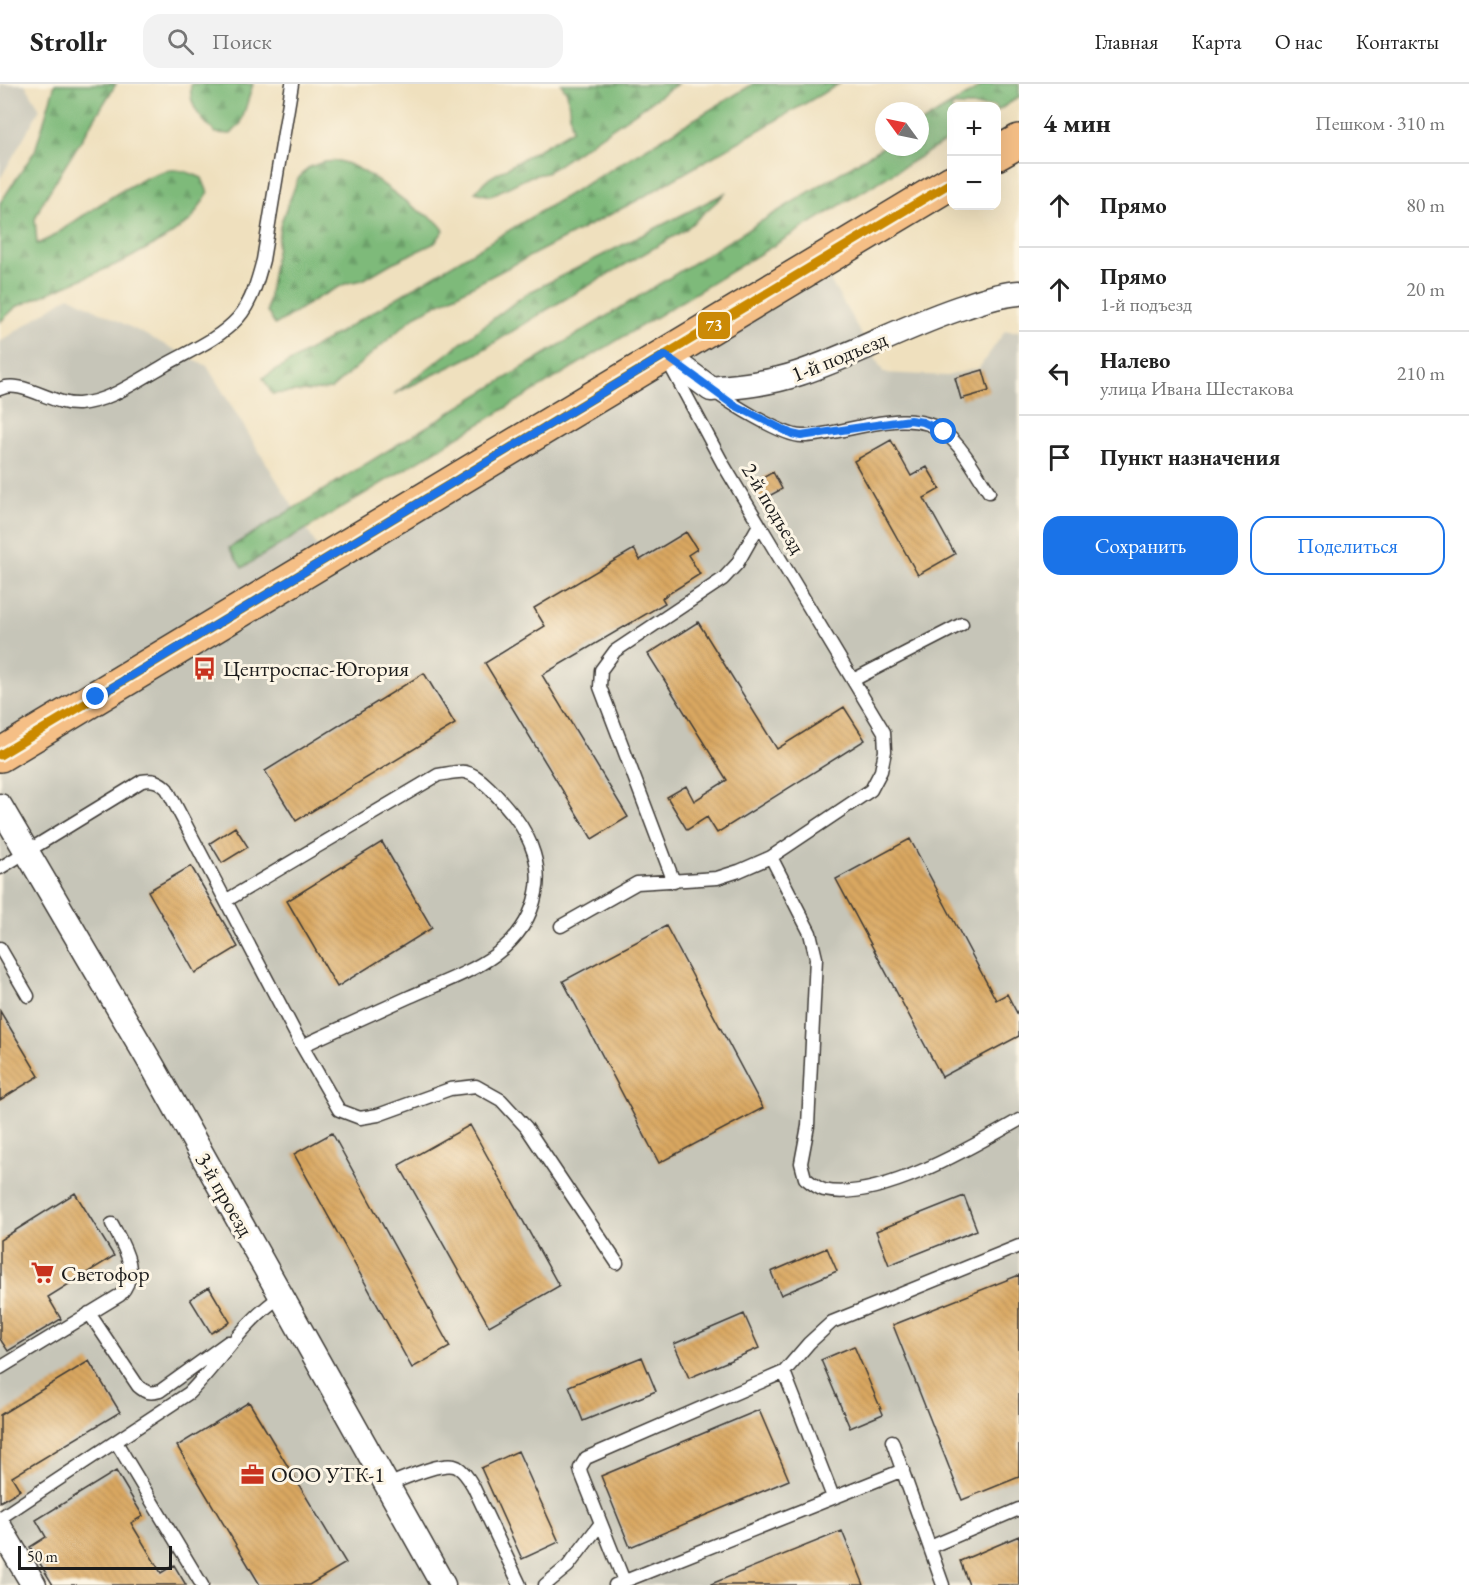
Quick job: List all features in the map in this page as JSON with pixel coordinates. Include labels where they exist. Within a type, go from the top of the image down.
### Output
[{"type":"main road","points":[[1001,151],[1019,141]]},
{"type":"main road","points":[[0,755],[947,184]]},
{"type":"street","name":"1-й подъезд","points":[[711,389],[772,382],[802,373],[943,313],[989,299],[1019,293]]},
{"type":"street","points":[[665,355],[711,389]]},
{"type":"street","name":"3-й проезд","points":[[0,806],[283,1295],[443,1585]]},
{"type":"street","points":[[0,1528],[34,1585]]},
{"type":"lane","points":[[0,389],[15,386],[63,403],[78,404],[94,401],[113,395],[212,339],[231,325],[249,300],[263,260],[292,84]]},
{"type":"lane","name":"2-й подъезд","points":[[561,926],[637,883],[717,878],[771,857],[871,790],[881,771],[885,751],[884,732],[723,464],[665,355]]},
{"type":"lane","points":[[711,389],[742,409],[784,431],[801,436],[891,422],[910,420],[923,422],[944,432],[954,441],[989,492]]},
{"type":"lane","points":[[674,882],[600,687],[601,670],[615,651],[723,579],[737,564],[759,525]]},
{"type":"lane","points":[[853,680],[962,624]]},
{"type":"lane","points":[[227,900],[438,775],[466,772],[493,789],[520,824],[535,856],[539,878],[533,909],[521,932],[506,948],[479,966],[302,1046]]},
{"type":"lane","points":[[0,868],[142,781],[159,782],[167,789],[302,1046],[339,1110],[360,1118],[378,1115],[450,1089],[476,1086],[501,1100],[526,1127],[616,1263]]},
{"type":"lane","points":[[771,857],[810,933],[816,958],[808,1126],[801,1163],[805,1178],[822,1190],[847,1192],[874,1189],[960,1154],[1019,1120]]},
{"type":"lane","points":[[0,948],[28,996]]},
{"type":"lane","points":[[0,1368],[120,1295],[130,1279],[126,1251],[112,1224]]},
{"type":"lane","points":[[903,1470],[620,1583],[580,1468],[586,1458],[784,1372],[809,1343],[832,1322],[1019,1246]]},
{"type":"lane","points":[[0,1518],[189,1393],[210,1372],[257,1313],[283,1295]]},
{"type":"lane","points":[[89,1313],[138,1386],[145,1392],[153,1394],[239,1333]]},
{"type":"lane","points":[[784,1372],[833,1497]]},
{"type":"lane","points":[[892,1441],[943,1585]]},
{"type":"lane","points":[[116,1442],[202,1585]]},
{"type":"lane","points":[[387,1485],[445,1465],[457,1467],[473,1486],[520,1585]]},
{"type":"lane","points":[[930,1547],[1019,1509]]},
{"type":"lane","points":[[545,1585],[568,1566],[601,1523]]},
{"type":"shaded area","points":[[0,84],[25,84],[40,109],[0,179]]},
{"type":"shaded area","points":[[827,275],[884,373],[947,376],[979,368],[1005,331],[1019,331],[1019,1585],[0,1585],[0,342],[69,296],[207,366],[331,569]]},
{"type":"green space","points":[[55,84],[116,84],[42,203],[35,219],[37,244],[50,238],[126,188],[158,173],[175,170],[191,173],[202,178],[208,193],[191,220],[166,238],[124,261],[16,307],[0,322],[0,203],[35,151]]},
{"type":"green space","points":[[191,84],[253,84],[241,123],[231,134],[216,133],[197,112],[192,99]]},
{"type":"green space","points":[[561,84],[677,84],[546,173],[531,176],[490,196],[475,192],[486,180],[572,130],[567,92]]},
{"type":"green space","points":[[753,84],[839,84],[636,201],[415,316],[331,389],[272,394],[263,378]]},
{"type":"green space","points":[[985,84],[1019,84],[1019,97],[1001,108],[1001,102],[956,102]]},
{"type":"green space","points":[[947,107],[947,140],[929,151],[929,118]]},
{"type":"green space","points":[[875,152],[875,156],[921,156],[242,568],[229,548]]},
{"type":"green space","points":[[339,161],[371,176],[435,220],[444,230],[435,243],[390,264],[363,280],[347,283],[319,297],[275,325],[267,311],[281,222],[298,179],[308,168],[323,162]]},
{"type":"green space","points":[[727,192],[685,230],[548,309],[476,354],[394,394],[526,294]]},
{"type":"building","points":[[983,370],[989,391],[961,399],[955,378]]},
{"type":"building","points":[[891,440],[911,476],[927,467],[940,489],[924,498],[955,554],[918,575],[854,461]]},
{"type":"building","points":[[773,472],[782,489],[760,501],[752,484]]},
{"type":"building","points":[[686,532],[697,549],[688,555],[700,574],[662,598],[665,603],[542,675],[628,817],[592,839],[485,663],[545,626],[534,608],[634,549],[640,560]]},
{"type":"building","points":[[698,622],[777,749],[844,707],[865,740],[717,833],[707,817],[687,830],[667,797],[686,786],[694,801],[727,780],[648,654]]},
{"type":"building","points":[[424,673],[455,724],[296,821],[265,771]]},
{"type":"building","points":[[235,827],[248,847],[222,863],[210,843]]},
{"type":"building","points":[[910,839],[996,1000],[1007,994],[1019,1017],[1019,1036],[942,1077],[836,879]]},
{"type":"building","points":[[382,842],[432,928],[337,987],[287,901]]},
{"type":"building","points":[[191,866],[238,947],[195,973],[148,891]]},
{"type":"building","points":[[666,926],[763,1108],[659,1163],[563,981]]},
{"type":"building","points":[[0,1011],[39,1076],[0,1100]]},
{"type":"building","points":[[470,1125],[559,1286],[489,1326],[399,1165]]},
{"type":"building","points":[[332,1133],[450,1347],[412,1368],[294,1154]]},
{"type":"building","points":[[75,1193],[114,1256],[48,1297],[61,1319],[8,1351],[0,1339],[0,1240]]},
{"type":"building","points":[[964,1196],[977,1230],[889,1265],[876,1231]]},
{"type":"building","points":[[827,1248],[837,1271],[781,1295],[771,1272]]},
{"type":"building","points":[[1019,1275],[1019,1477],[962,1500],[893,1325]]},
{"type":"building","points":[[209,1287],[230,1322],[211,1333],[190,1299]]},
{"type":"building","points":[[744,1314],[759,1348],[689,1378],[674,1344]]},
{"type":"building","points":[[854,1346],[883,1414],[850,1428],[821,1360]]},
{"type":"building","points":[[642,1357],[656,1391],[583,1421],[569,1386]]},
{"type":"building","points":[[89,1361],[120,1412],[12,1477],[20,1490],[0,1502],[0,1415]]},
{"type":"building","points":[[249,1402],[346,1563],[309,1585],[260,1585],[177,1446]]},
{"type":"building","points":[[759,1410],[789,1480],[630,1547],[601,1476]]},
{"type":"building","points":[[518,1451],[559,1542],[522,1559],[481,1468]]},
{"type":"building","points":[[116,1471],[143,1516],[131,1523],[161,1573],[174,1565],[186,1585],[53,1585],[30,1547],[46,1537],[36,1520]]},
{"type":"building","points":[[842,1531],[864,1585],[711,1585],[711,1584]]},
{"type":"building","points":[[1019,1536],[1019,1585],[969,1585],[960,1561]]},
{"type":"transit line","name":"73","points":[[0,755],[947,185]]},
{"type":"place","name":"Центроспас-Югория","points":[[205,668]]},
{"type":"place","name":"Светофор","points":[[43,1273]]},
{"type":"place","name":"ООО УТК-1","points":[[253,1474]]},
{"type":"route","points":[[96,697],[665,355],[732,404],[792,434],[801,436],[910,420],[923,422],[944,432]]}]
